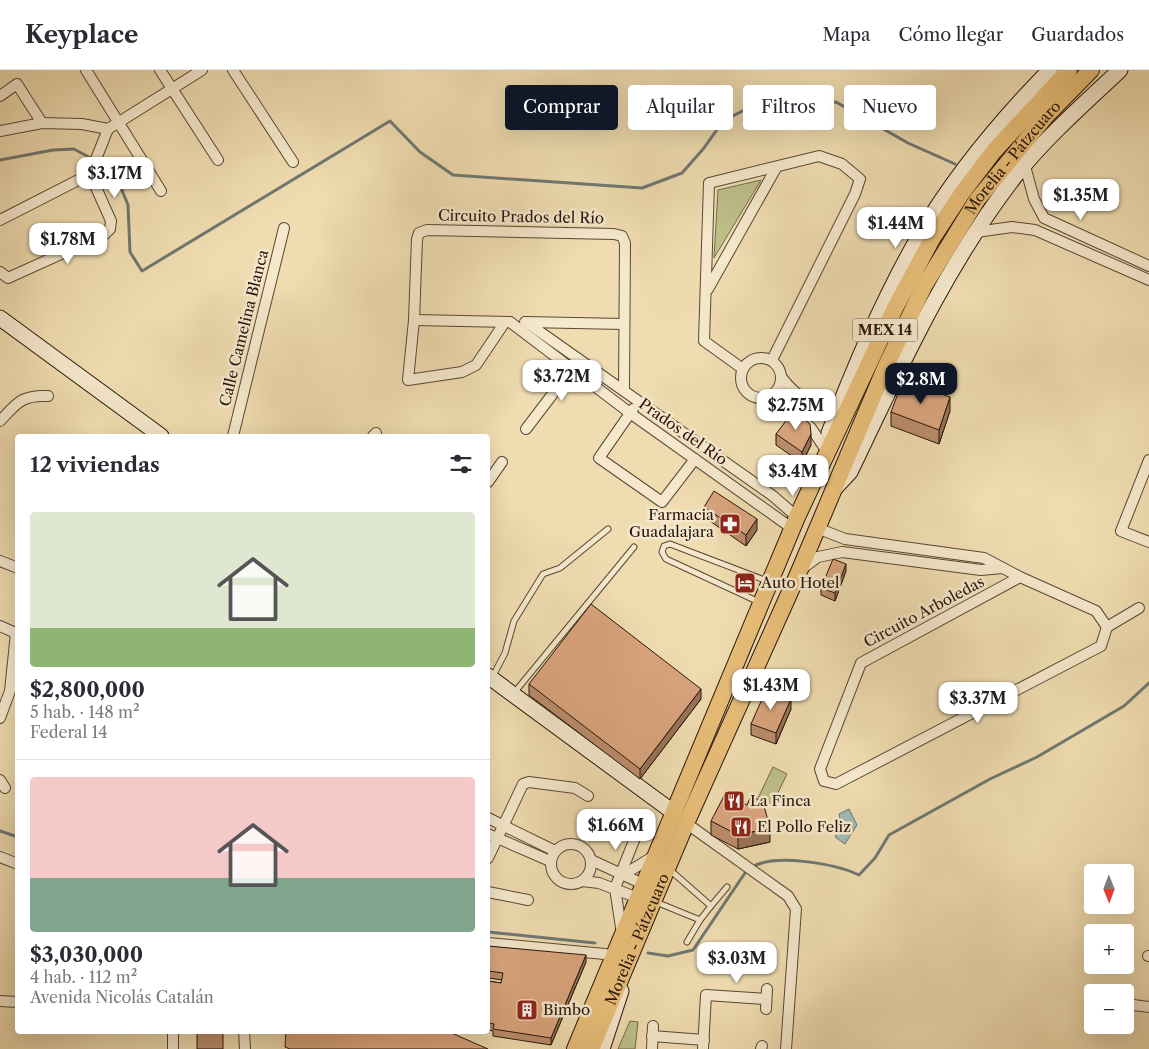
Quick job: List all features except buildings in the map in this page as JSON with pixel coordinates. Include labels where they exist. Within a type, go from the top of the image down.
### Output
[{"type":"main road","name":"MEX 14","points":[[575,1049],[620,962],[622,937],[645,894],[654,856],[817,472],[895,308],[932,240],[962,192],[994,151],[1069,70]]},
{"type":"main road","name":"Morelia - Pátzcuaro","points":[[591,1049],[645,894],[667,868],[798,574],[885,368],[924,286],[977,200],[1046,116],[1091,70]]},
{"type":"street","points":[[86,70],[120,122],[161,191]]},
{"type":"street","points":[[160,70],[218,160]]},
{"type":"street","points":[[0,272],[8,278],[105,234],[110,229],[111,221],[92,170],[108,129],[202,70]]},
{"type":"street","points":[[233,70],[294,162]]},
{"type":"street","points":[[817,472],[824,446],[842,399],[890,290],[921,233],[949,190],[1016,106],[1050,70]]},
{"type":"street","points":[[833,490],[850,472],[923,320],[960,254],[990,210],[1025,166],[1120,70]]},
{"type":"street","points":[[0,96],[17,84],[42,123]]},
{"type":"street","points":[[0,131],[42,123],[82,124],[108,129]]},
{"type":"street","points":[[743,369],[704,341],[709,183],[819,156],[842,164],[860,179],[855,194],[772,360]]},
{"type":"street","points":[[1025,166],[1034,199],[1044,218],[1149,266]]},
{"type":"street","points":[[707,291],[776,168]]},
{"type":"street","points":[[0,220],[92,170]]},
{"type":"street","points":[[976,232],[1012,227],[1035,230],[1149,280]]},
{"type":"street","name":"Calle Camelina Blanca","points":[[233,434],[284,228]]},
{"type":"street","name":"Circuito Prados del Río","points":[[508,322],[476,365],[462,372],[408,380],[414,320],[417,240],[419,232],[427,230],[614,234],[622,236],[625,244],[624,390]]},
{"type":"street","points":[[1116,265],[1122,253]]},
{"type":"street","points":[[0,318],[159,434]]},
{"type":"street","points":[[414,320],[624,324]]},
{"type":"street","name":"Prados del Río","points":[[508,322],[630,414],[695,459],[795,523]]},
{"type":"street","points":[[526,322],[773,496],[795,523]]},
{"type":"street","points":[[759,357],[772,360],[778,365],[782,378],[781,385],[771,396],[759,398],[747,393],[741,381],[743,369],[753,359],[759,357]]},
{"type":"street","points":[[526,429],[578,360]]},
{"type":"street","points":[[782,378],[801,398],[809,402],[832,403],[842,399]]},
{"type":"street","points":[[0,421],[18,402],[31,395],[48,396]]},
{"type":"street","points":[[771,396],[811,428],[824,446]]},
{"type":"street","points":[[638,402],[599,458],[662,502],[695,459]]},
{"type":"street","points":[[1149,460],[1121,530],[1149,542]]},
{"type":"street","points":[[490,479],[502,462]]},
{"type":"street","name":"Circuito Arboledas","points":[[817,528],[845,539],[984,558],[1020,577],[1096,611],[1107,626],[1102,646],[836,784],[824,781],[820,769],[861,663],[1020,577]]},
{"type":"street","points":[[857,554],[859,541]]},
{"type":"street","name":"Circuito Arboledas","points":[[798,574],[818,557],[830,553],[857,554],[981,570],[1002,568]]},
{"type":"street","points":[[0,561],[15,567]]},
{"type":"street","points":[[1107,626],[1139,608]]},
{"type":"street","points":[[0,626],[15,633]]},
{"type":"street","points":[[0,718],[13,676],[15,655]]},
{"type":"street","points":[[490,678],[673,812]]},
{"type":"street","points":[[553,856],[492,836],[501,826],[523,784],[529,782],[574,788],[588,796]]},
{"type":"street","points":[[490,819],[553,856]]},
{"type":"street","points":[[622,937],[615,888],[622,875],[641,823]]},
{"type":"street","points":[[686,823],[788,896],[794,903],[796,910],[786,1049]]},
{"type":"street","points":[[582,881],[590,872],[591,860],[585,849],[579,845],[566,844],[553,856],[551,867],[557,879],[570,884],[582,881],[599,883],[645,894]]},
{"type":"street","points":[[622,875],[654,856]]},
{"type":"street","points":[[0,858],[15,863]]},
{"type":"street","points":[[591,860],[622,875],[645,894]]},
{"type":"street","points":[[490,892],[528,900]]},
{"type":"street","points":[[490,943],[620,962],[619,1001],[602,1049]]},
{"type":"street","points":[[652,1049],[653,1031],[703,1045],[706,995],[766,999]]},
{"type":"street","points":[[0,1001],[15,1002]]},
{"type":"street","points":[[1134,1004],[1149,1007]]},
{"type":"street","points":[[173,1034],[173,1049]]},
{"type":"street","points":[[244,1034],[245,1049]]},
{"type":"lane","points":[[490,676],[505,653],[514,621],[543,574],[560,568],[608,529]]},
{"type":"lane","points":[[761,603],[666,559],[662,552],[664,546],[670,544],[770,582]]},
{"type":"lane","points":[[513,694],[634,547]]},
{"type":"lane","points":[[667,868],[711,906]]},
{"type":"lane","points":[[687,942],[700,920],[728,887]]},
{"type":"lane","points":[[645,894],[700,920]]},
{"type":"green space","points":[[761,180],[714,258],[718,190]]},
{"type":"green space","points":[[773,767],[787,774],[772,805],[758,798]]},
{"type":"green space","points":[[630,1021],[638,1022],[635,1049],[618,1049]]},
{"type":"water","points":[[849,809],[857,825],[845,844],[835,837],[841,825],[839,814]]},
{"type":"waterway","points":[[0,160],[53,150],[74,149],[114,171],[128,205],[130,252],[142,271],[390,121],[420,152],[453,175],[642,188],[682,173],[704,148],[723,121],[756,104],[836,102],[908,143],[955,164]]},
{"type":"waterway","points":[[752,867],[762,863],[790,860],[836,867],[859,875],[875,858],[889,835],[990,779],[1037,757],[1124,706],[1149,683]]},
{"type":"waterway","points":[[0,831],[15,836]]},
{"type":"waterway","points":[[648,953],[668,956],[693,950],[747,870]]},
{"type":"waterway","points":[[490,932],[595,943]]},
{"type":"place","name":"Farmacia Guadalajara","points":[[730,524]]},
{"type":"place","name":"Auto Hotel","points":[[745,583]]},
{"type":"place","name":"La Finca","points":[[734,801]]},
{"type":"place","name":"El Pollo Feliz","points":[[741,827]]},
{"type":"place","name":"Bimbo","points":[[527,1010]]}]
